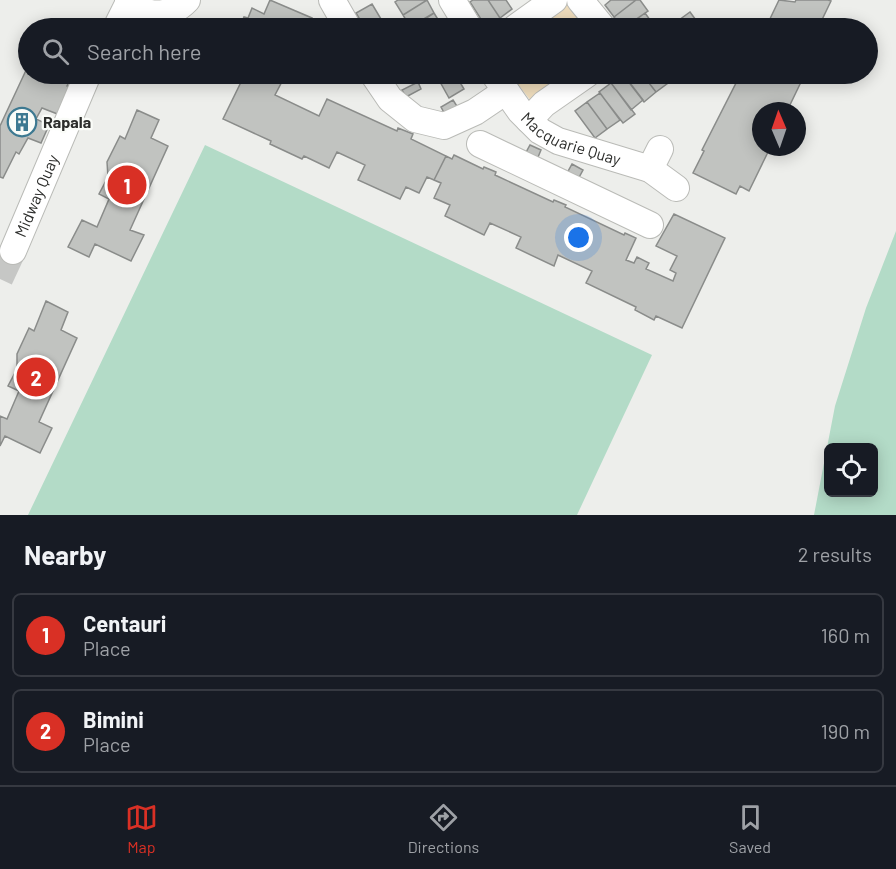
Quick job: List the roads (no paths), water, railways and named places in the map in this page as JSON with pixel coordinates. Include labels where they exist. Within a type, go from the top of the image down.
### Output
[{"type":"street","points":[[156,18],[181,6],[187,0]]},
{"type":"street","points":[[332,0],[342,18]]},
{"type":"street","points":[[452,0],[463,18]]},
{"type":"street","points":[[529,18],[554,0]]},
{"type":"street","points":[[580,0],[595,18]]},
{"type":"street","points":[[121,18],[129,1],[147,13],[149,18]]},
{"type":"street","name":"Midway Quay","points":[[13,251],[86,84]]},
{"type":"street","name":"Macquarie Quay","points":[[380,84],[390,99],[415,119],[444,126],[475,112],[498,84]]},
{"type":"street","name":"Macquarie Quay","points":[[501,84],[520,111],[540,131],[558,141],[655,159],[676,188]]},
{"type":"street","points":[[529,120],[544,104],[573,84]]},
{"type":"street","points":[[542,174],[558,141]]},
{"type":"street","points":[[480,144],[650,225]]},
{"type":"tunnel","points":[[0,279],[13,251]]},
{"type":"place","name":"Rapala","points":[[22,122]]},
{"type":"place","name":"Centauri","points":[[127,185]]},
{"type":"place","name":"Bimini","points":[[36,377]]}]
